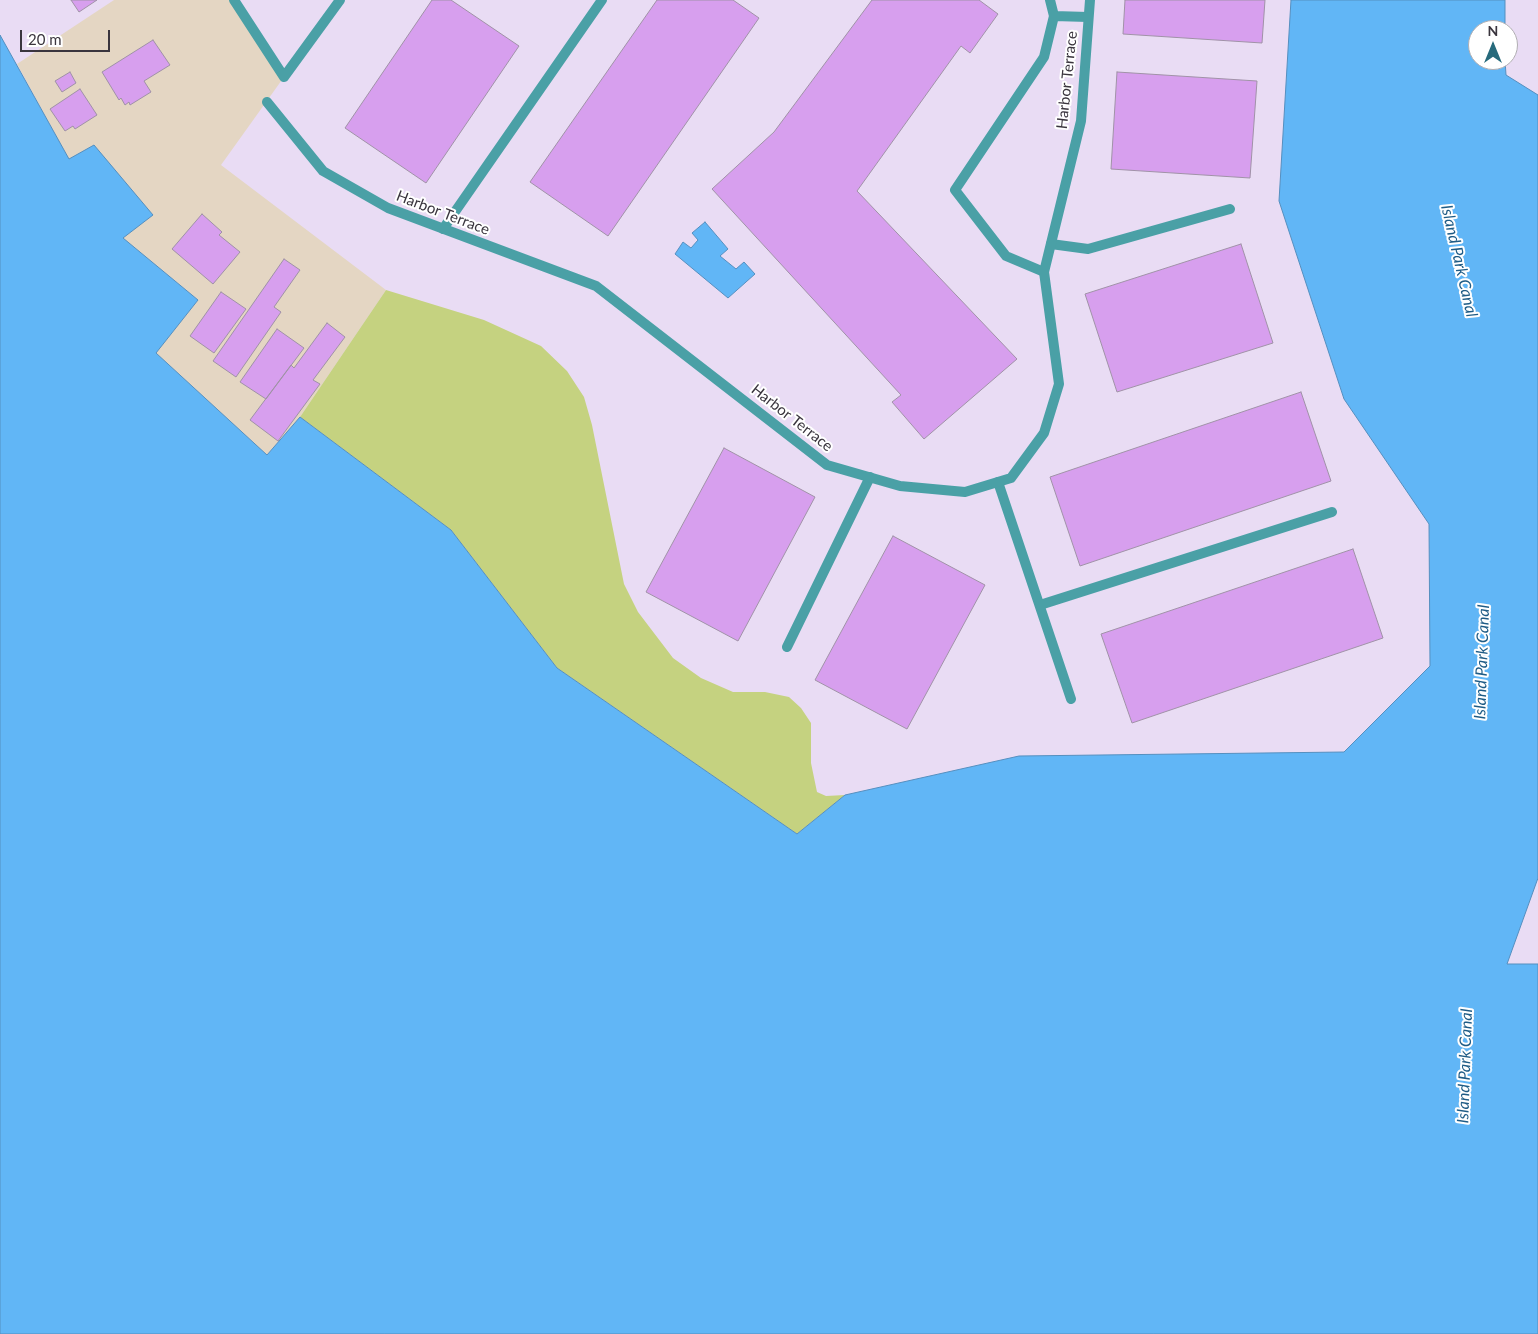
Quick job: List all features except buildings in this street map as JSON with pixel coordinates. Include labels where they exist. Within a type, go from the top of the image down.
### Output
[{"type":"street","points":[[234,0],[284,77],[340,0]]},
{"type":"street","points":[[443,229],[602,0]]},
{"type":"street","points":[[1044,272],[1006,256],[955,190],[1044,57],[1054,16],[1050,0]]},
{"type":"street","name":"Harbor Terrace","points":[[266,102],[323,171],[388,208],[596,286],[827,465],[900,486],[965,492],[1011,478],[1044,433],[1059,384],[1044,272],[1081,121],[1090,0]]},
{"type":"street","points":[[1054,16],[1088,17]]},
{"type":"street","points":[[1051,244],[1088,249],[1230,209]]},
{"type":"street","points":[[787,647],[870,477]]},
{"type":"street","points":[[998,482],[1071,699]]},
{"type":"street","points":[[1040,605],[1332,512]]},
{"type":"shaded area","points":[[114,0],[234,0],[284,77],[221,165],[386,290],[300,417],[267,455],[155,353],[198,300],[122,238],[152,214],[69,160],[17,64]]},
{"type":"green space","points":[[386,290],[484,320],[541,346],[567,371],[584,397],[592,425],[624,584],[638,612],[673,658],[701,678],[733,692],[765,692],[789,697],[801,708],[811,723],[811,763],[817,792],[826,796],[845,795],[797,834],[557,668],[451,530],[300,417]]},
{"type":"water","name":"Island Park Canal","points":[[1291,0],[1505,0],[1505,20],[1468,20],[1468,70],[1506,70],[1506,75],[1538,95],[1538,878],[1507,964],[1538,964],[1538,1334],[0,1334],[0,35],[69,159],[94,145],[153,215],[123,238],[198,300],[156,353],[267,455],[300,417],[451,530],[557,668],[797,834],[845,795],[1019,756],[1344,752],[1430,666],[1429,524],[1344,399],[1279,201]]},
{"type":"water","points":[[705,222],[728,249],[720,256],[736,269],[744,262],[755,274],[728,298],[675,254],[683,242],[691,248],[698,240],[692,233]]}]
